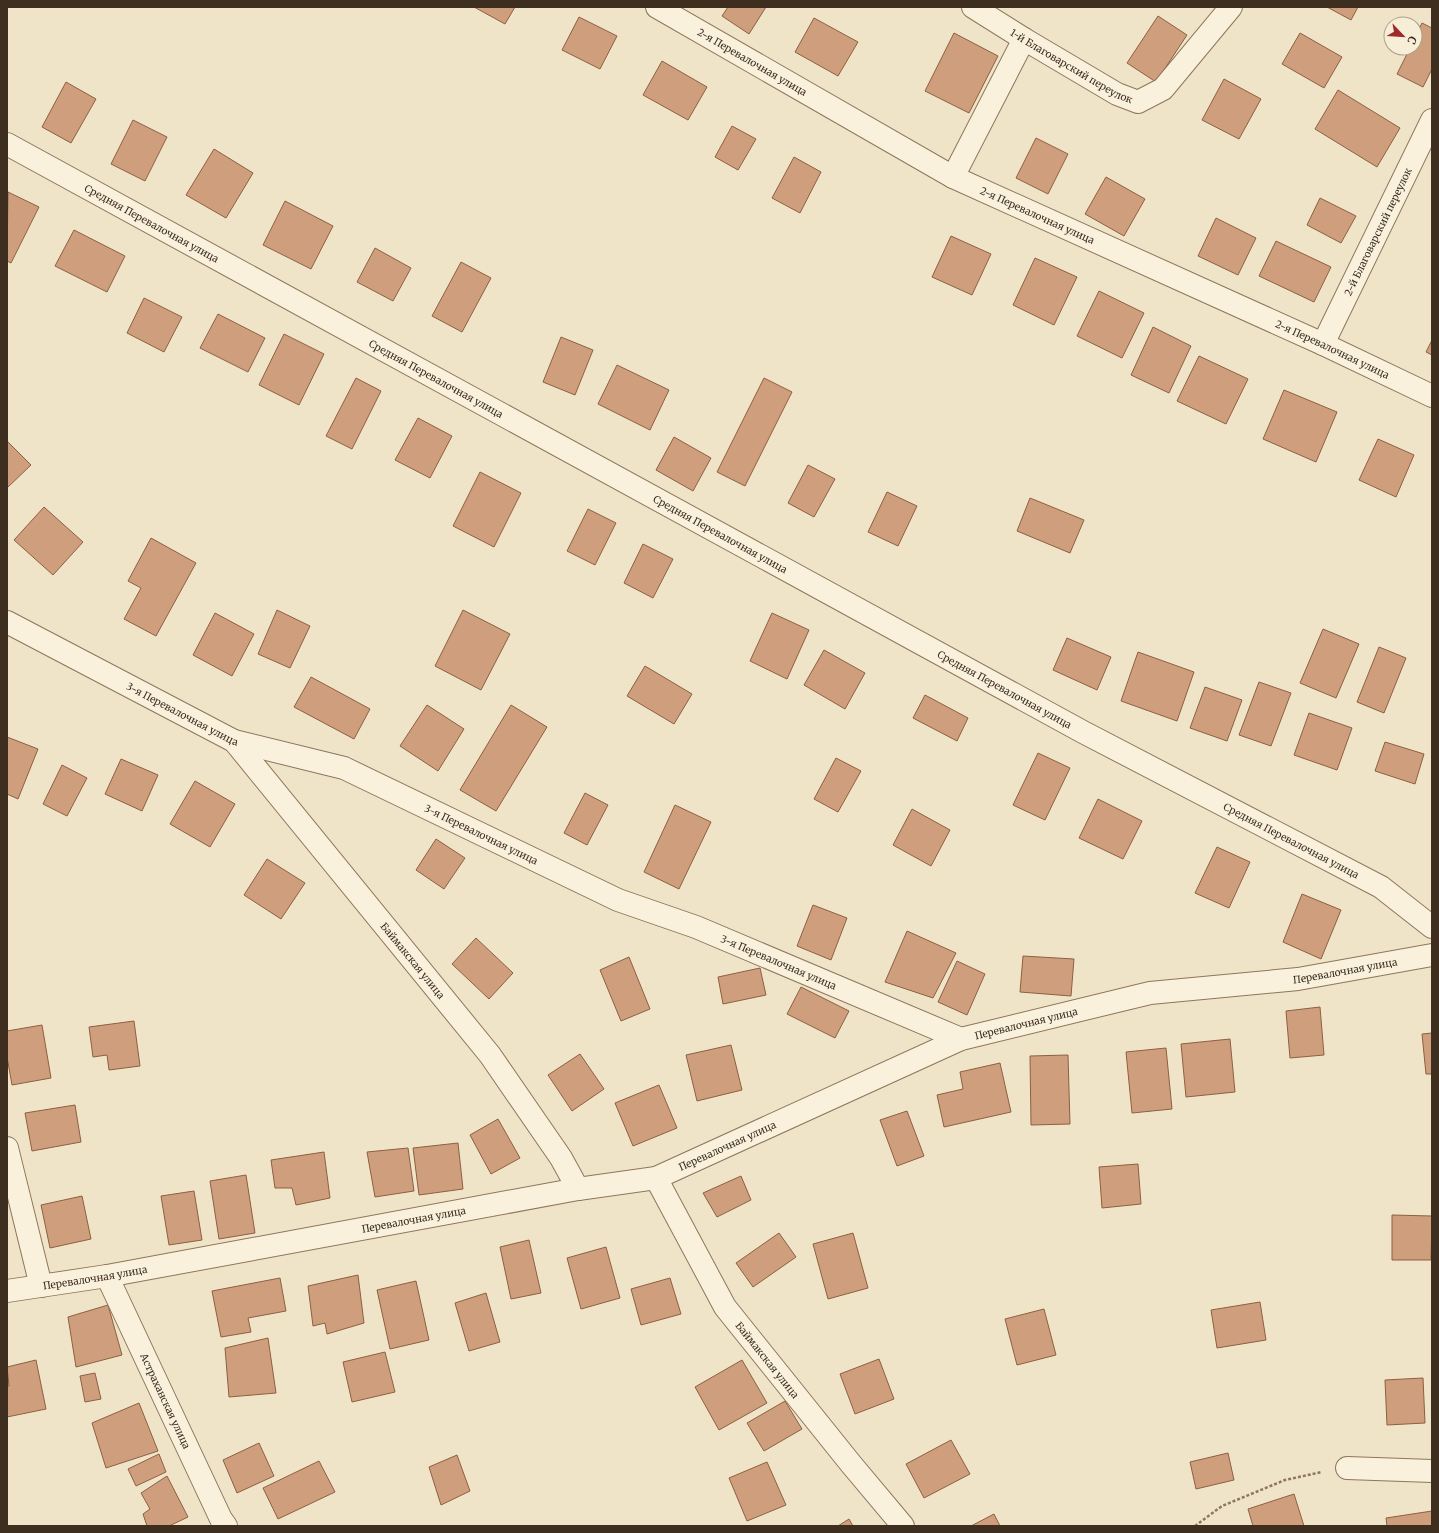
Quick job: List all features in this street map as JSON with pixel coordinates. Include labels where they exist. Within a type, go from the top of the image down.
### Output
[{"type":"street","name":"2-я Перевалочная улица","points":[[657,7],[953,177],[1323,344],[1432,396]]},
{"type":"street","name":"1-й Благоварский переулок","points":[[973,7],[1117,94],[1138,102],[1163,89],[1230,7]]},
{"type":"street","points":[[953,177],[1024,39]]},
{"type":"street","name":"2-й Благоварский переулок","points":[[1323,344],[1432,120]]},
{"type":"street","name":"Средняя Перевалочная улица","points":[[7,144],[1082,732],[1380,887],[1432,927]]},
{"type":"street","name":"3-я Перевалочная улица","points":[[7,622],[234,741],[344,768],[618,900],[696,927],[961,1039]]},
{"type":"street","name":"Баймакская улица","points":[[234,741],[490,1055],[561,1158],[578,1189]]},
{"type":"street","name":"Перевалочная улица","points":[[7,1292],[107,1276],[578,1189],[656,1178],[961,1039],[1150,993],[1298,979],[1432,955]]},
{"type":"street","points":[[7,1148],[41,1286]]},
{"type":"street","name":"Баймакская улица","points":[[656,1178],[725,1307],[851,1464],[903,1526]]},
{"type":"street","name":"Астраханская улица","points":[[107,1276],[221,1519],[226,1526]]},
{"type":"street","points":[[1347,1468],[1432,1471]]},
{"type":"path","points":[[1196,1526],[1222,1506],[1285,1480],[1347,1468]]},
{"type":"building","points":[[474,7],[515,7],[505,24]]},
{"type":"building","points":[[728,7],[766,7],[749,34],[722,16]]},
{"type":"building","points":[[1327,7],[1358,7],[1351,20]]},
{"type":"building","points":[[1158,16],[1187,35],[1156,82],[1127,63]]},
{"type":"building","points":[[579,17],[617,36],[600,69],[562,50]]},
{"type":"building","points":[[814,18],[858,42],[838,76],[795,52]]},
{"type":"building","points":[[1423,24],[1432,28],[1432,69],[1423,87],[1397,74],[1406,56],[1423,56]]},
{"type":"building","points":[[954,33],[998,56],[969,113],[925,91]]},
{"type":"building","points":[[1300,33],[1342,57],[1324,88],[1282,64]]},
{"type":"building","points":[[662,61],[707,87],[688,120],[643,95]]},
{"type":"building","points":[[1224,79],[1261,99],[1239,139],[1202,120]]},
{"type":"building","points":[[66,82],[96,99],[71,143],[42,127]]},
{"type":"building","points":[[1338,90],[1400,128],[1377,167],[1315,129]]},
{"type":"building","points":[[133,120],[167,137],[145,181],[111,164]]},
{"type":"building","points":[[732,126],[756,139],[738,170],[715,157]]},
{"type":"building","points":[[1036,138],[1068,154],[1048,194],[1016,178]]},
{"type":"building","points":[[214,149],[253,173],[226,218],[186,195]]},
{"type":"building","points":[[794,157],[821,172],[800,213],[772,198]]},
{"type":"building","points":[[1106,177],[1145,199],[1124,236],[1085,214]]},
{"type":"building","points":[[8,192],[39,207],[11,263],[7,261]]},
{"type":"building","points":[[1320,198],[1356,216],[1341,243],[1307,225]]},
{"type":"building","points":[[285,201],[333,226],[311,269],[263,245]]},
{"type":"building","points":[[1216,218],[1256,238],[1238,275],[1198,256]]},
{"type":"building","points":[[74,230],[125,256],[107,292],[55,266]]},
{"type":"building","points":[[951,236],[991,254],[972,295],[932,277]]},
{"type":"building","points":[[1276,241],[1331,267],[1314,302],[1259,276]]},
{"type":"building","points":[[375,248],[411,268],[393,301],[357,282]]},
{"type":"building","points":[[1035,258],[1077,277],[1054,325],[1013,305]]},
{"type":"building","points":[[461,262],[491,278],[462,332],[432,316]]},
{"type":"building","points":[[1099,291],[1144,313],[1122,358],[1077,336]]},
{"type":"building","points":[[144,298],[182,317],[164,352],[127,333]]},
{"type":"building","points":[[218,314],[265,338],[248,372],[200,348]]},
{"type":"building","points":[[1153,327],[1191,346],[1169,393],[1131,375]]},
{"type":"building","points":[[284,334],[324,354],[299,405],[259,385]]},
{"type":"building","points":[[561,337],[593,350],[575,395],[543,382]]},
{"type":"building","points":[[1432,340],[1432,355],[1426,352]]},
{"type":"building","points":[[1199,356],[1248,379],[1226,424],[1177,401]]},
{"type":"building","points":[[617,365],[669,390],[650,430],[598,404]]},
{"type":"building","points":[[356,378],[381,391],[352,449],[326,436]]},
{"type":"building","points":[[764,378],[792,392],[745,486],[717,472]]},
{"type":"building","points":[[1284,390],[1337,412],[1316,462],[1263,439]]},
{"type":"building","points":[[418,418],[452,436],[430,478],[395,460]]},
{"type":"building","points":[[674,437],[711,458],[693,491],[656,470]]},
{"type":"building","points":[[1378,439],[1414,455],[1396,497],[1359,480]]},
{"type":"building","points":[[7,441],[31,465],[7,488]]},
{"type":"building","points":[[808,465],[835,479],[814,517],[788,503]]},
{"type":"building","points":[[480,472],[521,493],[494,547],[453,526]]},
{"type":"building","points":[[887,492],[917,506],[898,546],[868,532]]},
{"type":"building","points":[[1030,498],[1084,520],[1070,553],[1017,531]]},
{"type":"building","points":[[44,507],[83,542],[53,575],[14,540]]},
{"type":"building","points":[[588,509],[616,523],[595,565],[567,551]]},
{"type":"building","points":[[151,538],[196,563],[156,636],[124,619],[141,588],[128,581]]},
{"type":"building","points":[[643,544],[673,559],[653,598],[624,583]]},
{"type":"building","points":[[277,610],[310,626],[290,668],[258,654]]},
{"type":"building","points":[[463,610],[510,634],[481,690],[435,666]]},
{"type":"building","points":[[215,613],[254,634],[232,676],[193,655]]},
{"type":"building","points":[[772,613],[809,630],[787,679],[750,661]]},
{"type":"building","points":[[1323,629],[1359,644],[1336,698],[1300,683]]},
{"type":"building","points":[[1067,638],[1111,657],[1097,690],[1053,670]]},
{"type":"building","points":[[1379,647],[1406,658],[1384,713],[1357,702]]},
{"type":"building","points":[[824,650],[865,673],[845,709],[804,685]]},
{"type":"building","points":[[1138,652],[1194,672],[1177,721],[1121,701]]},
{"type":"building","points":[[645,666],[692,694],[674,724],[627,696]]},
{"type":"building","points":[[311,677],[370,709],[354,739],[294,707]]},
{"type":"building","points":[[1259,682],[1291,693],[1271,746],[1239,735]]},
{"type":"building","points":[[1205,687],[1242,700],[1227,741],[1190,728]]},
{"type":"building","points":[[925,695],[968,718],[957,741],[913,718]]},
{"type":"building","points":[[427,705],[464,729],[438,771],[400,746]]},
{"type":"building","points":[[511,705],[547,727],[496,811],[460,790]]},
{"type":"building","points":[[1309,713],[1352,728],[1337,770],[1294,755]]},
{"type":"building","points":[[7,737],[38,749],[18,799],[7,794]]},
{"type":"building","points":[[1385,742],[1424,754],[1415,784],[1375,771]]},
{"type":"building","points":[[1038,753],[1070,768],[1045,820],[1013,805]]},
{"type":"building","points":[[836,758],[861,771],[838,812],[814,799]]},
{"type":"building","points":[[121,759],[158,775],[142,811],[105,794]]},
{"type":"building","points":[[62,765],[87,778],[67,816],[43,804]]},
{"type":"building","points":[[195,781],[235,804],[210,847],[170,824]]},
{"type":"building","points":[[585,793],[608,805],[587,845],[564,833]]},
{"type":"building","points":[[1098,799],[1142,821],[1123,859],[1079,838]]},
{"type":"building","points":[[675,805],[711,822],[679,889],[644,872]]},
{"type":"building","points":[[912,809],[950,830],[931,866],[893,845]]},
{"type":"building","points":[[436,839],[465,858],[444,889],[416,870]]},
{"type":"building","points":[[1217,847],[1250,862],[1229,908],[1195,893]]},
{"type":"building","points":[[267,859],[305,883],[281,919],[244,895]]},
{"type":"building","points":[[1302,894],[1341,910],[1321,959],[1283,942]]},
{"type":"building","points":[[813,905],[847,918],[831,960],[797,946]]},
{"type":"building","points":[[907,931],[956,953],[933,998],[885,982]]},
{"type":"building","points":[[476,938],[513,973],[489,999],[452,964]]},
{"type":"building","points":[[1023,956],[1074,959],[1071,996],[1020,992]]},
{"type":"building","points":[[629,957],[650,1009],[621,1021],[600,970]]},
{"type":"building","points":[[957,961],[985,974],[967,1015],[938,1002]]},
{"type":"building","points":[[760,968],[766,995],[723,1004],[718,977]]},
{"type":"building","points":[[801,987],[849,1011],[835,1038],[787,1014]]},
{"type":"building","points":[[1320,1007],[1324,1055],[1290,1058],[1286,1011]]},
{"type":"building","points":[[134,1021],[140,1066],[109,1070],[107,1055],[93,1057],[89,1027]]},
{"type":"building","points":[[42,1025],[51,1078],[12,1085],[7,1057],[7,1031]]},
{"type":"building","points":[[1432,1033],[1432,1074],[1426,1074],[1422,1034]]},
{"type":"building","points":[[1230,1039],[1235,1092],[1186,1097],[1181,1044]]},
{"type":"building","points":[[731,1045],[742,1090],[697,1101],[686,1055]]},
{"type":"building","points":[[1166,1048],[1172,1109],[1132,1113],[1126,1052]]},
{"type":"building","points":[[580,1054],[604,1089],[572,1111],[548,1075]]},
{"type":"building","points":[[1068,1055],[1070,1124],[1031,1125],[1030,1056]]},
{"type":"building","points":[[1000,1063],[1011,1112],[944,1127],[937,1095],[963,1089],[960,1072]]},
{"type":"building","points":[[659,1085],[677,1128],[633,1146],[615,1103]]},
{"type":"building","points":[[75,1105],[81,1142],[32,1151],[25,1113]]},
{"type":"building","points":[[907,1111],[924,1156],[897,1166],[880,1120]]},
{"type":"building","points":[[498,1119],[520,1158],[491,1174],[470,1135]]},
{"type":"building","points":[[458,1143],[463,1189],[419,1195],[413,1148]]},
{"type":"building","points":[[408,1148],[414,1191],[375,1197],[367,1152]]},
{"type":"building","points":[[324,1152],[330,1198],[296,1205],[292,1188],[275,1188],[271,1160]]},
{"type":"building","points":[[1138,1164],[1141,1204],[1102,1208],[1099,1167]]},
{"type":"building","points":[[246,1175],[255,1233],[219,1239],[210,1181]]},
{"type":"building","points":[[741,1176],[751,1200],[717,1217],[703,1193]]},
{"type":"building","points":[[194,1191],[202,1240],[169,1245],[161,1196]]},
{"type":"building","points":[[82,1196],[91,1239],[50,1248],[41,1205]]},
{"type":"building","points":[[1392,1215],[1432,1216],[1431,1260],[1392,1260]]},
{"type":"building","points":[[779,1233],[796,1257],[753,1287],[736,1263]]},
{"type":"building","points":[[853,1233],[868,1288],[828,1299],[813,1244]]},
{"type":"building","points":[[529,1240],[541,1293],[511,1299],[500,1247]]},
{"type":"building","points":[[606,1247],[620,1298],[581,1309],[567,1258]]},
{"type":"building","points":[[358,1275],[364,1323],[327,1334],[325,1323],[313,1326],[308,1286]]},
{"type":"building","points":[[280,1278],[286,1311],[248,1318],[251,1332],[221,1337],[212,1291]]},
{"type":"building","points":[[670,1278],[681,1314],[641,1325],[631,1289]]},
{"type":"building","points":[[416,1281],[429,1340],[390,1349],[377,1290]]},
{"type":"building","points":[[486,1293],[500,1342],[469,1351],[455,1303]]},
{"type":"building","points":[[1260,1302],[1266,1340],[1217,1348],[1211,1310]]},
{"type":"building","points":[[108,1305],[122,1355],[76,1367],[68,1317]]},
{"type":"building","points":[[1044,1309],[1056,1355],[1017,1365],[1005,1319]]},
{"type":"building","points":[[268,1338],[276,1393],[229,1397],[225,1348]]},
{"type":"building","points":[[385,1352],[395,1392],[352,1402],[343,1362]]},
{"type":"building","points":[[879,1359],[894,1399],[855,1414],[840,1374]]},
{"type":"building","points":[[36,1360],[46,1409],[7,1417],[7,1386],[9,1386],[7,1367]]},
{"type":"building","points":[[742,1360],[767,1403],[719,1430],[695,1387]]},
{"type":"building","points":[[95,1373],[101,1399],[85,1402],[80,1376]]},
{"type":"building","points":[[1423,1378],[1425,1423],[1387,1425],[1385,1380]]},
{"type":"building","points":[[785,1401],[802,1429],[764,1451],[747,1423]]},
{"type":"building","points":[[139,1403],[158,1451],[106,1468],[92,1423]]},
{"type":"building","points":[[951,1440],[970,1474],[924,1498],[906,1464]]},
{"type":"building","points":[[259,1443],[274,1476],[237,1493],[223,1460]]},
{"type":"building","points":[[1228,1453],[1234,1480],[1196,1489],[1190,1462]]},
{"type":"building","points":[[159,1454],[166,1472],[136,1486],[128,1469]]},
{"type":"building","points":[[457,1455],[470,1491],[441,1505],[429,1467]]},
{"type":"building","points":[[319,1461],[335,1492],[278,1519],[263,1488]]},
{"type":"building","points":[[767,1462],[786,1505],[747,1521],[729,1478]]},
{"type":"building","points":[[167,1476],[188,1517],[169,1526],[147,1526],[143,1514],[150,1509],[141,1493]]},
{"type":"building","points":[[1294,1494],[1304,1526],[1253,1526],[1248,1509]]},
{"type":"building","points":[[1432,1511],[1432,1526],[1387,1526],[1386,1518]]},
{"type":"building","points":[[994,1514],[1000,1526],[971,1526]]},
{"type":"building","points":[[849,1519],[853,1526],[838,1526]]}]
